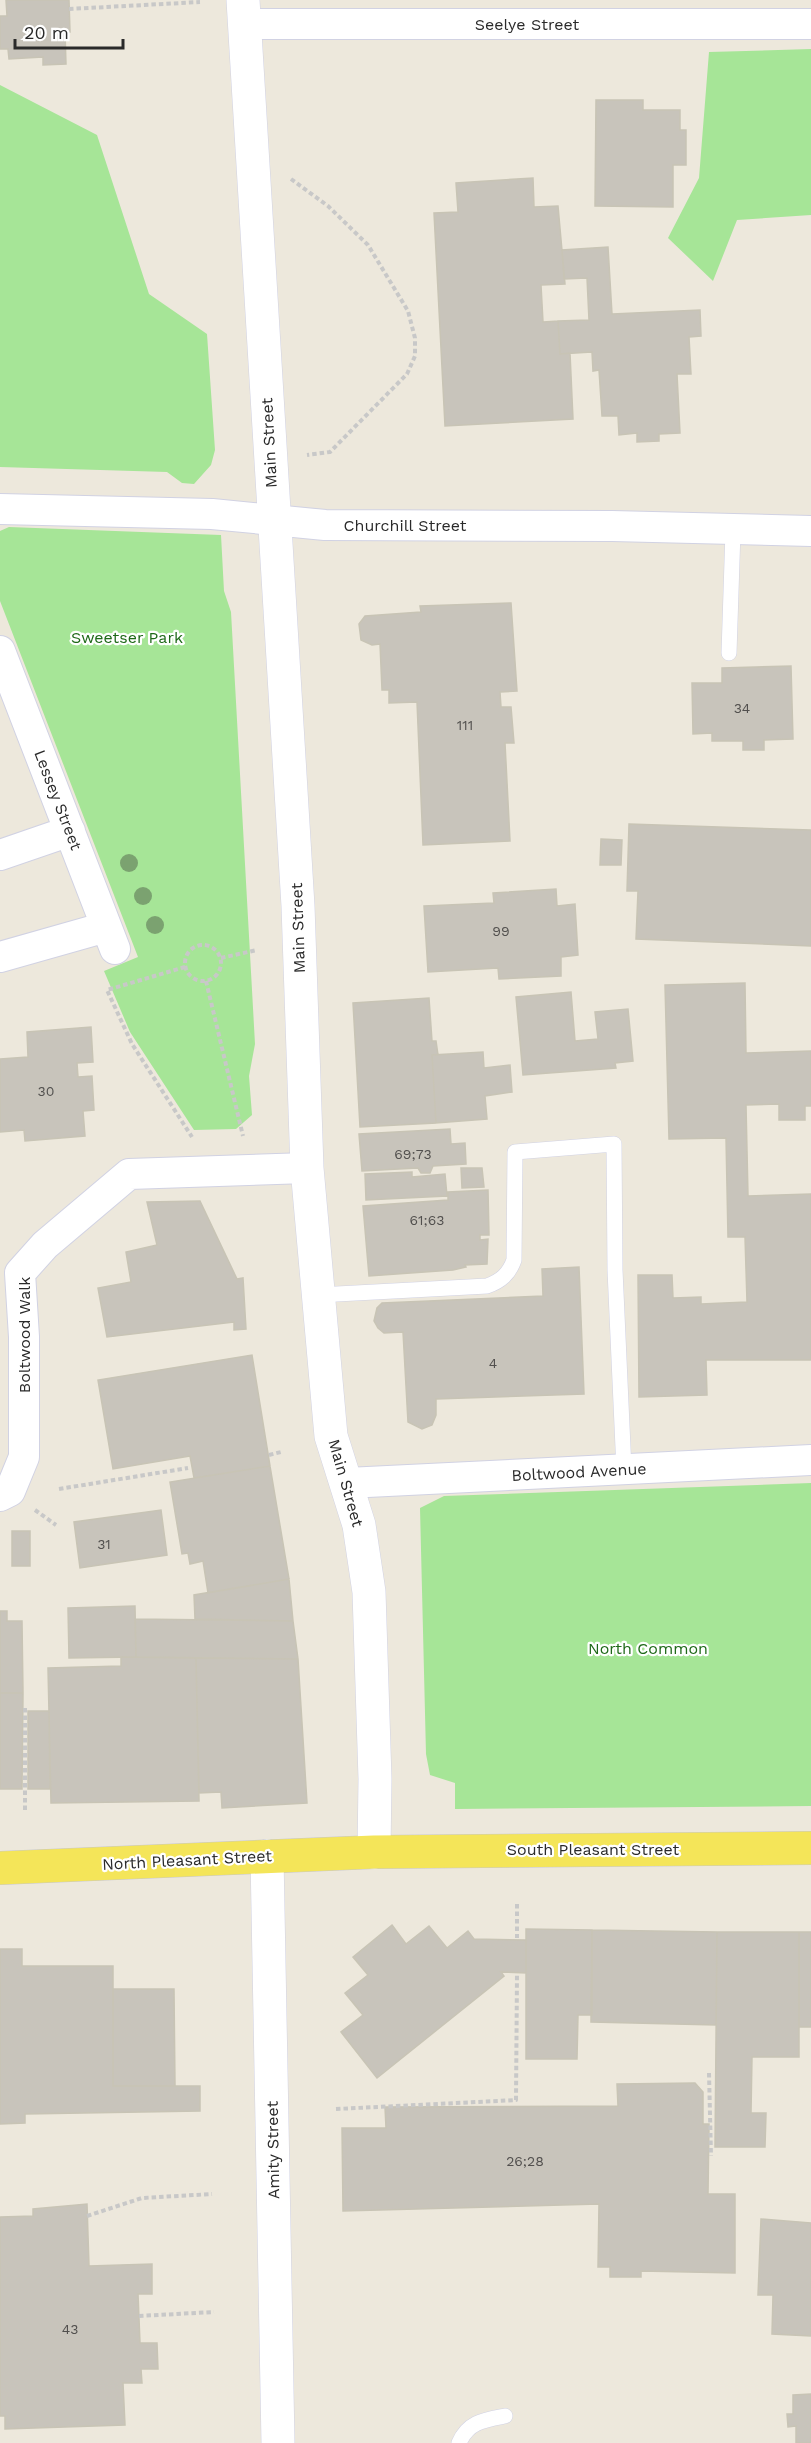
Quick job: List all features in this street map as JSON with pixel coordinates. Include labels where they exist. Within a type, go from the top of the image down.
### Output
[{"type":"main road","name":"Main Street","points":[[243,12],[298,906],[307,1168],[331,1436],[359,1525],[369,1592],[375,1779],[374,1852]]},
{"type":"main road","name":"South Pleasant Street","points":[[374,1852],[811,1848]]},
{"type":"main road","name":"North Pleasant Street","points":[[0,1868],[374,1852]]},
{"type":"main road","name":"Amity Street","points":[[267,1856],[278,2443]]},
{"type":"street","name":"Seelye Street","points":[[243,12],[811,24]]},
{"type":"street","name":"Churchill Street","points":[[0,509],[212,514],[325,525],[612,526],[733,531],[811,531]]},
{"type":"street","name":"Lessey Street","points":[[0,651],[111,938],[0,957]]},
{"type":"street","points":[[0,855],[70,831]]},
{"type":"street","name":"Boltwood Walk","points":[[0,1496],[10,1491],[24,1457],[24,1337],[20,1273],[40,1250],[92,1203],[129,1174],[307,1168]]},
{"type":"street","name":"Boltwood Avenue","points":[[347,1483],[811,1460]]},
{"type":"lane","points":[[729,653],[733,531]]},
{"type":"lane","points":[[318,1295],[487,1286],[496,1283],[511,1270],[514,1260],[515,1152],[614,1144],[615,1270],[624,1470]]},
{"type":"lane","points":[[459,2443],[466,2430],[479,2420],[505,2416]]},
{"type":"path","points":[[69,9],[200,2]]},
{"type":"path","points":[[291,179],[328,206],[368,245],[408,311],[415,338],[415,356],[407,374],[330,452],[307,455]]},
{"type":"path","points":[[196,946],[214,948],[221,958],[217,976],[206,981],[196,980],[185,967],[187,955],[196,946]]},
{"type":"path","points":[[221,958],[257,950]]},
{"type":"path","points":[[185,967],[107,990],[132,1044],[194,1141]]},
{"type":"path","points":[[206,981],[243,1136]]},
{"type":"path","points":[[269,1455],[281,1452]]},
{"type":"path","points":[[59,1489],[188,1468]]},
{"type":"path","points":[[25,1708],[25,1812]]},
{"type":"path","points":[[517,1904],[517,1938]]},
{"type":"path","points":[[336,2109],[516,2100],[517,1975]]},
{"type":"path","points":[[709,2073],[711,2156]]},
{"type":"path","points":[[87,2216],[142,2198],[213,2194]]},
{"type":"path","points":[[139,2316],[214,2312]]},
{"type":"green space","points":[[811,49],[811,215],[737,220],[713,281],[668,238],[699,178],[709,52]]},
{"type":"green space","points":[[0,85],[97,135],[149,294],[207,334],[215,450],[211,465],[194,484],[182,483],[167,472],[0,467]]},
{"type":"green space","name":"Sweetser Park","points":[[9,527],[221,535],[224,591],[231,612],[255,1044],[249,1076],[252,1115],[236,1129],[194,1130],[130,1032],[104,971],[138,957],[0,601],[0,531]]},
{"type":"green space","name":"North Common","points":[[811,1483],[811,1806],[455,1809],[455,1783],[430,1775],[426,1754],[420,1508],[444,1496]]},
{"type":"building","points":[[6,0],[69,0],[70,32],[65,32],[66,64],[43,65],[43,57],[9,59],[8,49],[0,49],[0,16],[7,16]]},
{"type":"building","points":[[596,100],[643,100],[643,110],[680,110],[680,130],[686,130],[686,165],[673,165],[673,207],[595,206]]},
{"type":"building","points":[[533,178],[534,207],[558,206],[565,284],[541,285],[543,322],[558,321],[560,354],[570,353],[573,419],[445,426],[434,213],[458,212],[456,183]]},
{"type":"building","points":[[608,247],[612,314],[700,310],[701,336],[689,337],[691,374],[677,374],[680,433],[659,434],[659,441],[637,442],[637,433],[619,435],[618,416],[602,416],[599,370],[593,371],[592,352],[560,354],[558,321],[589,320],[587,278],[564,279],[562,250]]},
{"type":"building","points":[[511,603],[517,691],[500,692],[501,707],[511,707],[514,743],[505,743],[510,841],[423,845],[417,702],[389,703],[389,690],[382,690],[380,644],[372,645],[361,640],[359,624],[365,616],[421,612],[420,606]]},
{"type":"building","points":[[791,666],[793,739],[764,740],[764,750],[743,750],[743,741],[712,741],[712,733],[693,734],[692,683],[722,683],[722,668]]},
{"type":"building","points":[[629,824],[811,830],[811,946],[636,939],[638,891],[627,891]]},
{"type":"building","points":[[601,839],[622,840],[621,865],[600,865]]},
{"type":"building","points":[[556,889],[557,906],[575,904],[578,955],[561,957],[561,976],[499,979],[498,968],[428,972],[424,906],[494,903],[493,893]]},
{"type":"building","points":[[745,983],[746,1053],[811,1051],[811,1106],[805,1106],[805,1120],[779,1120],[779,1104],[746,1105],[748,1196],[811,1194],[811,1360],[706,1360],[707,1395],[639,1397],[638,1275],[672,1275],[673,1298],[701,1297],[701,1304],[747,1302],[745,1237],[728,1237],[726,1138],[669,1139],[665,985]]},
{"type":"building","points":[[571,992],[575,1041],[598,1039],[595,1012],[628,1009],[633,1061],[615,1063],[616,1068],[523,1075],[516,997]]},
{"type":"building","points":[[429,998],[432,1041],[436,1041],[438,1055],[432,1055],[436,1123],[360,1127],[353,1003]]},
{"type":"building","points":[[91,1027],[93,1062],[77,1063],[78,1077],[92,1076],[94,1110],[83,1111],[85,1136],[25,1141],[24,1130],[0,1132],[0,1059],[28,1057],[27,1032]]},
{"type":"building","points":[[483,1052],[484,1068],[510,1065],[512,1092],[485,1096],[487,1119],[436,1123],[432,1055]]},
{"type":"building","points":[[450,1129],[451,1144],[465,1143],[466,1164],[433,1166],[430,1173],[421,1173],[418,1168],[362,1171],[359,1134]]},
{"type":"building","points":[[461,1168],[482,1168],[484,1187],[462,1188]]},
{"type":"building","points":[[412,1172],[412,1177],[445,1174],[447,1196],[366,1200],[365,1174]]},
{"type":"building","points":[[488,1190],[489,1235],[480,1235],[480,1240],[488,1239],[487,1264],[465,1265],[466,1267],[453,1270],[369,1276],[363,1206],[448,1200],[448,1192]]},
{"type":"building","points":[[200,1201],[237,1279],[243,1278],[246,1329],[234,1330],[234,1322],[107,1337],[98,1288],[131,1282],[126,1252],[157,1245],[147,1202]]},
{"type":"building","points":[[579,1267],[584,1394],[436,1399],[436,1415],[432,1425],[422,1429],[408,1422],[403,1332],[384,1333],[378,1328],[374,1321],[377,1308],[382,1303],[543,1296],[542,1269]]},
{"type":"building","points":[[252,1355],[270,1466],[194,1478],[190,1456],[113,1469],[98,1380]]},
{"type":"building","points":[[270,1466],[289,1579],[208,1593],[203,1561],[190,1564],[188,1553],[182,1554],[170,1482]]},
{"type":"building","points":[[161,1510],[167,1555],[80,1568],[74,1522]]},
{"type":"building","points":[[12,1531],[30,1531],[30,1566],[12,1566]]},
{"type":"building","points":[[289,1579],[293,1621],[195,1619],[194,1595]]},
{"type":"building","points":[[135,1606],[136,1657],[69,1658],[68,1608]]},
{"type":"building","points":[[0,1611],[7,1611],[7,1621],[22,1621],[23,1693],[0,1693]]},
{"type":"building","points":[[135,1619],[293,1621],[298,1659],[136,1657]]},
{"type":"building","points":[[121,1657],[196,1658],[199,1801],[51,1803],[48,1668],[121,1666]]},
{"type":"building","points":[[196,1658],[298,1659],[307,1803],[222,1808],[221,1792],[199,1793]]},
{"type":"building","points":[[0,1693],[23,1693],[22,1789],[0,1789]]},
{"type":"building","points":[[28,1711],[49,1711],[50,1789],[28,1789]]},
{"type":"building","points":[[392,1925],[406,1944],[429,1926],[447,1948],[468,1931],[474,1939],[526,1940],[526,1973],[501,1972],[504,1976],[377,2078],[341,2032],[363,2015],[345,1993],[368,1975],[353,1957]]},
{"type":"building","points":[[526,1929],[592,1930],[592,2015],[578,2015],[577,2059],[526,2059]]},
{"type":"building","points":[[592,1930],[717,1932],[716,2025],[591,2022]]},
{"type":"building","points":[[717,1932],[799,1932],[799,2057],[752,2057],[751,2113],[766,2113],[765,2147],[715,2147]]},
{"type":"building","points":[[799,1932],[811,1932],[811,2027],[799,2027]]},
{"type":"building","points":[[0,1949],[22,1949],[22,1966],[113,1966],[113,2086],[200,2086],[200,2111],[25,2114],[25,2123],[0,2124]]},
{"type":"building","points":[[113,1989],[174,1989],[175,2086],[113,2086]]},
{"type":"building","points":[[695,2083],[703,2092],[703,2124],[709,2124],[708,2194],[735,2194],[735,2273],[641,2271],[641,2277],[610,2277],[610,2267],[598,2267],[599,2204],[343,2211],[342,2128],[386,2128],[385,2107],[618,2106],[617,2084]]},
{"type":"building","points":[[87,2204],[89,2266],[152,2264],[152,2294],[138,2294],[140,2343],[157,2343],[158,2369],[141,2369],[142,2383],[123,2383],[125,2425],[5,2429],[5,2416],[0,2416],[0,2217],[33,2216],[33,2209]]},
{"type":"building","points":[[761,2219],[811,2223],[811,2336],[772,2334],[773,2295],[758,2295]]},
{"type":"building","points":[[811,2394],[811,2443],[796,2443],[796,2426],[788,2427],[787,2414],[793,2414],[793,2395]]}]
